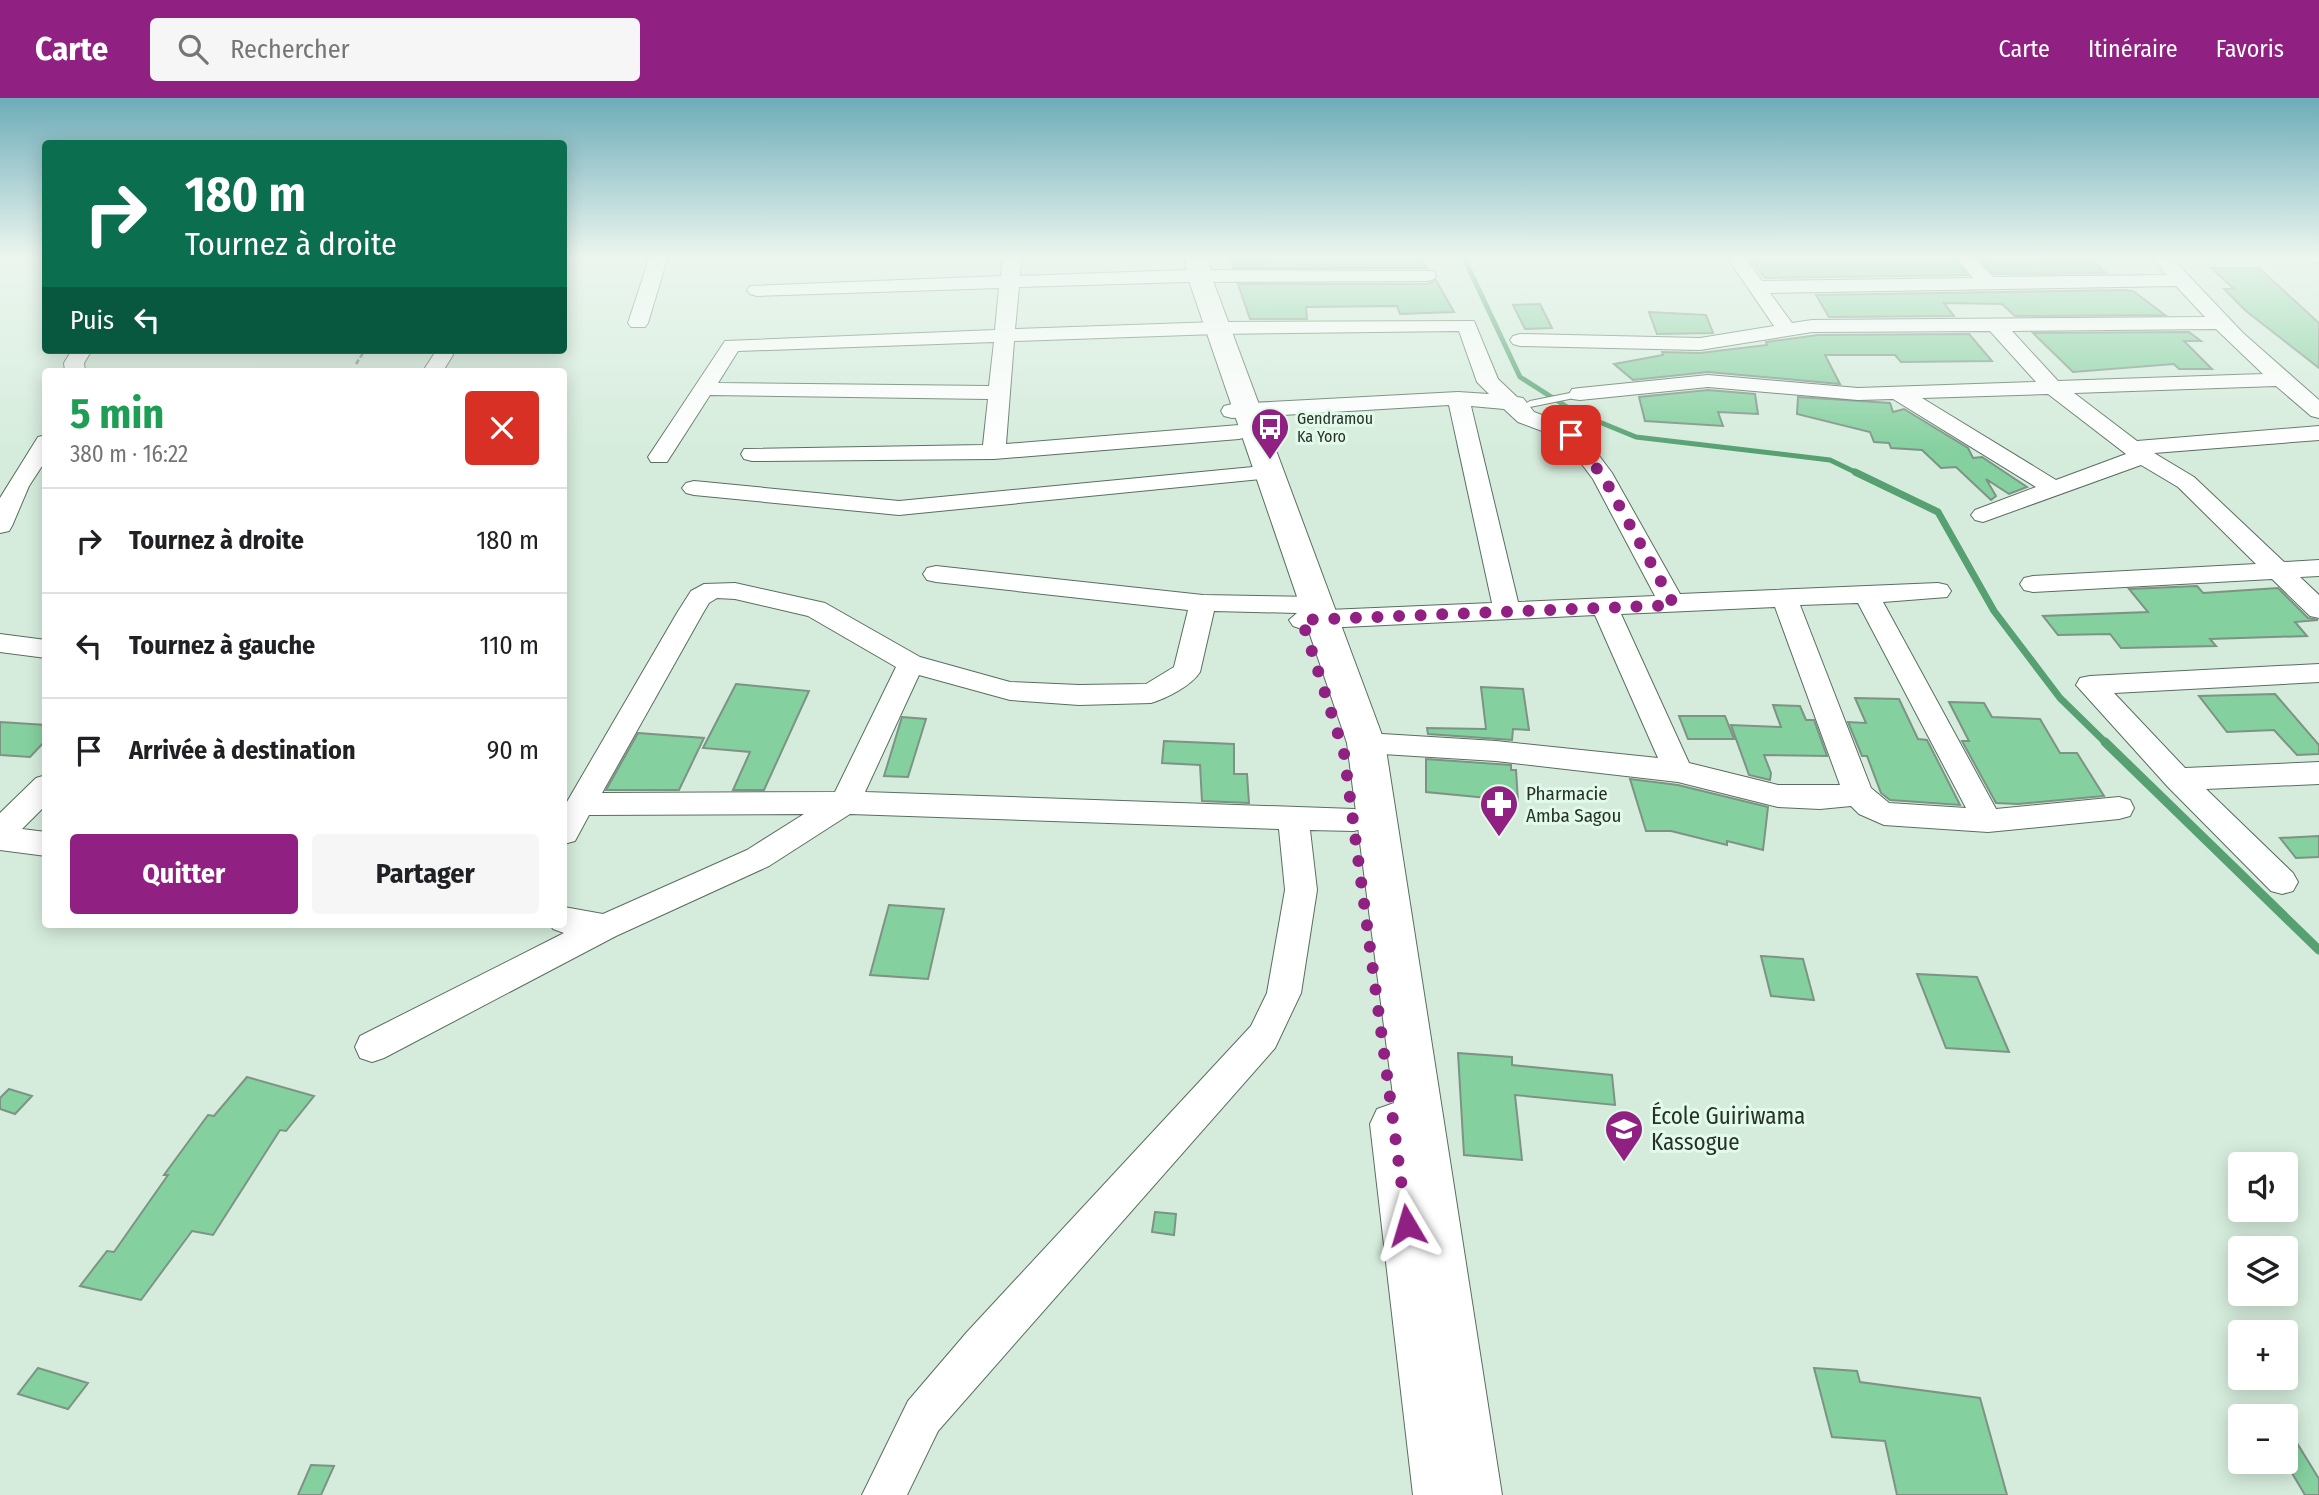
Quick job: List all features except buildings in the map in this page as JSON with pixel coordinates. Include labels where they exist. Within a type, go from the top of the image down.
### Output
[{"type":"main road","points":[[1208,321],[1310,612],[1344,753],[1442,1495]]},
{"type":"main road","points":[[1240,418],[1253,474],[1366,743],[1474,1495]]},
{"type":"street","points":[[994,452],[1005,321]]},
{"type":"street","points":[[1781,321],[1787,330]]},
{"type":"street","points":[[1994,323],[2053,388],[2138,452],[2186,482],[2319,610]]},
{"type":"street","points":[[1520,340],[1700,344],[1812,326],[2219,323],[2279,380],[2319,411]]},
{"type":"street","points":[[659,457],[732,345],[1004,338],[1210,329],[1466,325],[1488,383],[1520,403],[1526,417],[1571,435],[1604,478],[1674,605]]},
{"type":"street","points":[[1580,394],[1708,381],[1858,394],[2279,380]]},
{"type":"street","points":[[703,389],[999,393]]},
{"type":"street","points":[[1898,393],[2055,489]]},
{"type":"street","points":[[752,454],[994,452],[1240,418],[1458,398],[1520,403]]},
{"type":"street","points":[[1458,398],[1507,612]]},
{"type":"street","points":[[1983,516],[2055,489],[2138,452],[2319,433]]},
{"type":"street","points":[[0,526],[18,486],[42,448]]},
{"type":"street","points":[[694,488],[900,508],[1253,474]]},
{"type":"street","points":[[2033,584],[2319,568]]},
{"type":"street","points":[[936,574],[1310,612],[1507,612],[1938,592]]},
{"type":"street","points":[[567,828],[690,613],[700,597],[713,590],[734,591],[816,609],[911,664],[1010,691],[1079,695],[1150,693],[1186,672],[1203,603]]},
{"type":"street","points":[[1867,596],[1988,821]]},
{"type":"street","points":[[1785,600],[1858,794],[1870,806],[1884,814],[1988,821],[2119,808]]},
{"type":"street","points":[[1605,608],[1678,771]]},
{"type":"street","points":[[0,643],[42,648]]},
{"type":"street","points":[[372,1047],[605,927],[758,858],[845,803],[911,664]]},
{"type":"street","points":[[2281,882],[2178,779],[2091,684],[2319,673]]},
{"type":"street","points":[[1366,743],[1496,751],[1678,771],[1778,796],[1820,798],[1858,794]]},
{"type":"street","points":[[2178,779],[2319,773]]},
{"type":"street","points":[[0,832],[42,790]]},
{"type":"street","points":[[581,804],[845,803],[1354,820]]},
{"type":"street","points":[[884,1495],[923,1416],[982,1347],[1263,1037],[1284,993],[1301,890],[1293,817]]},
{"type":"street","points":[[0,838],[42,843]]},
{"type":"street","points":[[567,921],[605,927]]},
{"type":"lane","points":[[1520,403],[1580,394]]},
{"type":"path","points":[[356,364],[362,354]]},
{"type":"waterway","points":[[1494,321],[1520,377],[1575,412],[1636,437],[1830,460],[1859,474]]},
{"type":"waterway","points":[[1855,472],[1938,512],[1994,611],[2060,698],[2107,744]]},
{"type":"waterway","points":[[2105,742],[2319,950]]},
{"type":"place","name":"Gendramou Ka Yoro","points":[[1270,461]]},
{"type":"place","name":"Pharmacie Amba Sagou","points":[[1499,838]]},
{"type":"place","name":"École Guiriwama Kassogue","points":[[1624,1163]]},
{"type":"route","points":[[1407,1225],[1344,753],[1302,620],[1674,605],[1604,478],[1571,435]]}]
